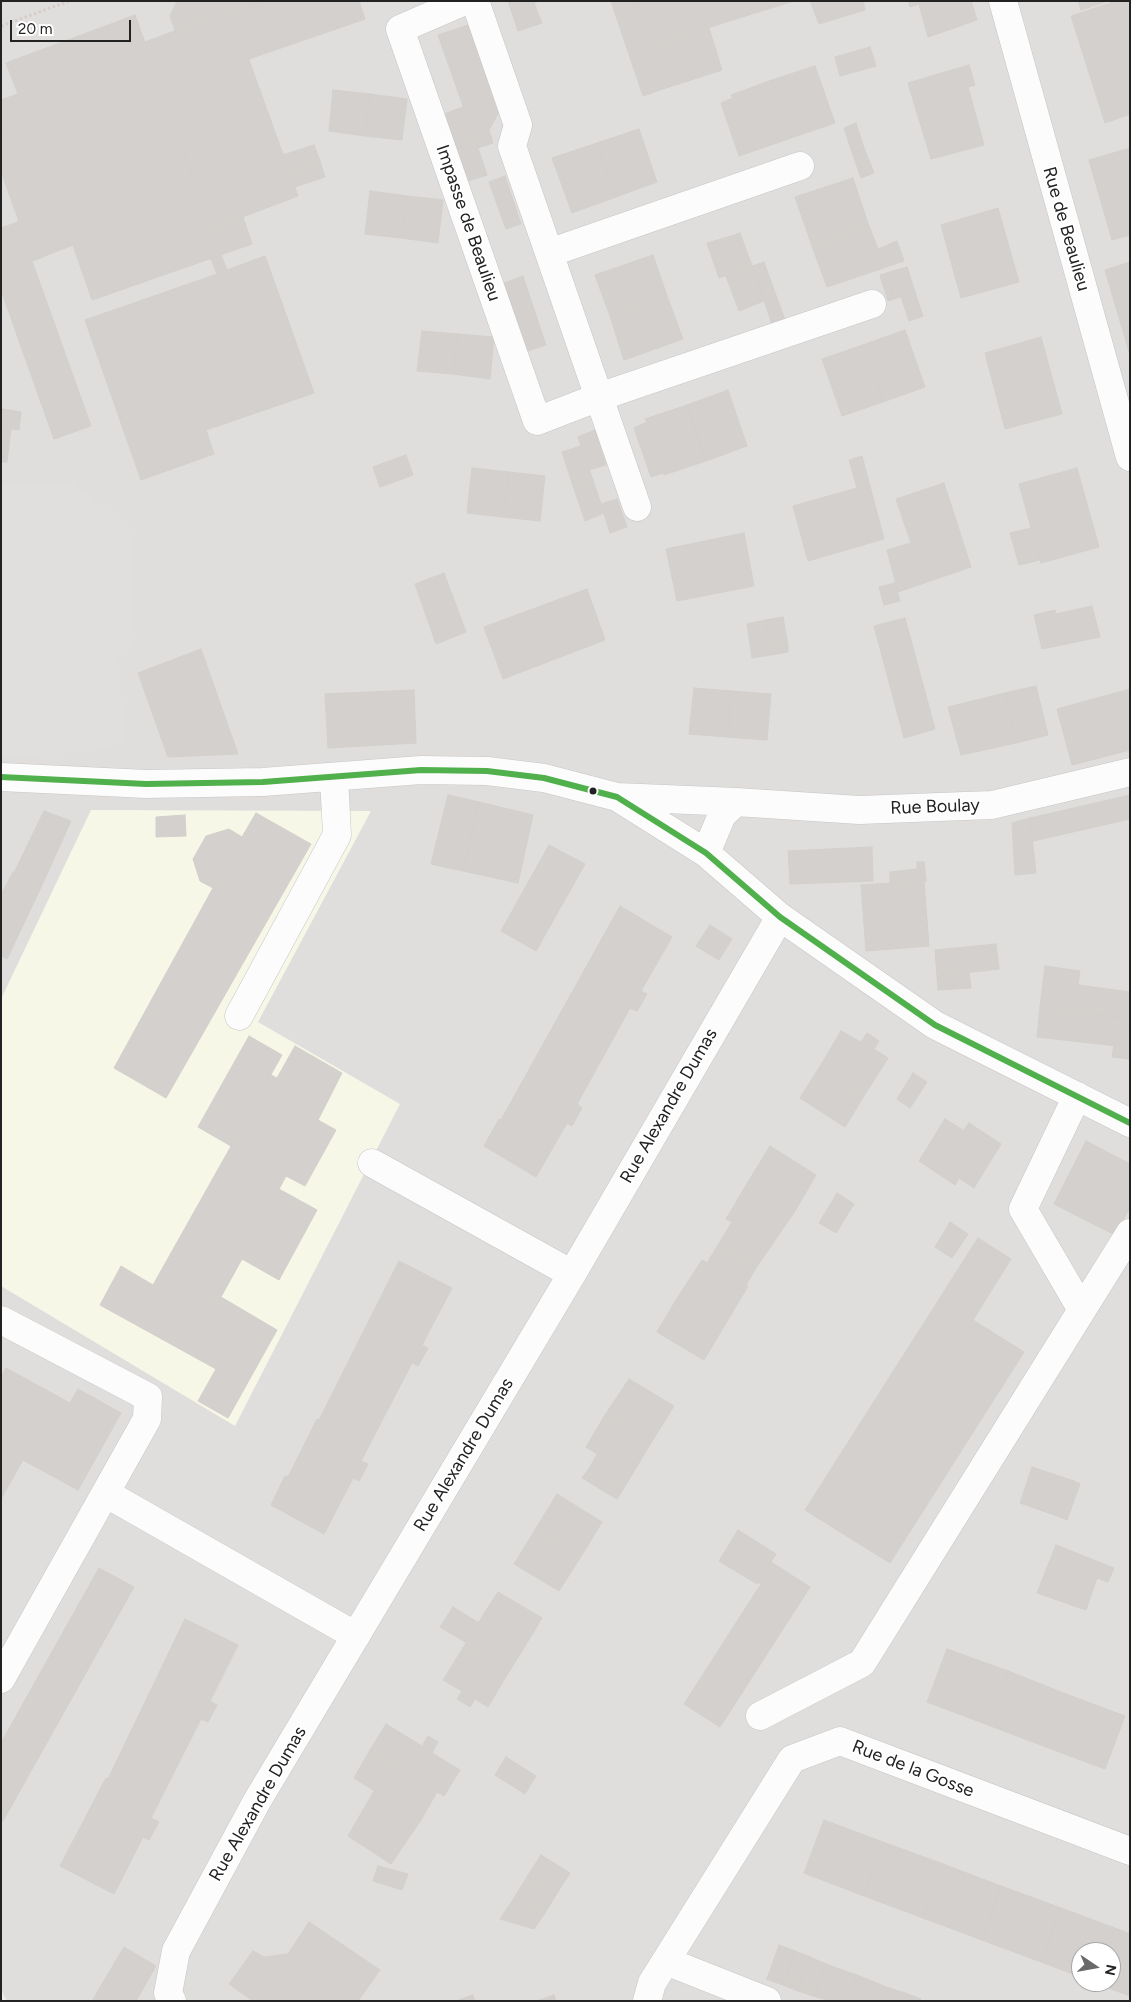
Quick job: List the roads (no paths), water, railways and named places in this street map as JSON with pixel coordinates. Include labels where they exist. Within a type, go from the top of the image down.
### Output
[{"type":"street","name":"Impasse de Beaulieu","points":[[465,1],[400,29],[537,421],[599,396],[872,304]]},
{"type":"street","points":[[475,1],[518,125],[512,146],[637,507]]},
{"type":"street","name":"Rue de Beaulieu","points":[[1003,1],[1130,457]]},
{"type":"street","points":[[549,253],[800,166]]},
{"type":"street","name":"Rue Boulay","points":[[1,777],[146,784],[263,782],[421,770],[487,771],[544,778],[616,797],[859,810],[992,805],[1130,772]]},
{"type":"street","points":[[239,1016],[337,835],[334,777]]},
{"type":"street","points":[[616,797],[706,853],[780,917],[935,1025],[1130,1123]]},
{"type":"street","points":[[706,853],[722,815],[736,802]]},
{"type":"street","name":"Rue Alexandre Dumas","points":[[167,1998],[176,1951],[257,1801],[572,1274],[780,917]]},
{"type":"street","points":[[1077,1096],[1023,1209],[1082,1310]]},
{"type":"street","points":[[372,1163],[572,1274]]},
{"type":"street","points":[[760,1716],[862,1663],[1130,1233]]},
{"type":"street","points":[[1,1320],[148,1397],[148,1419],[108,1494],[1,1679]]},
{"type":"street","points":[[108,1494],[356,1636]]},
{"type":"street","name":"Rue de la Gosse","points":[[647,2001],[652,1984],[792,1759],[840,1741],[1130,1851]]},
{"type":"street","points":[[666,1961],[767,2001]]}]
